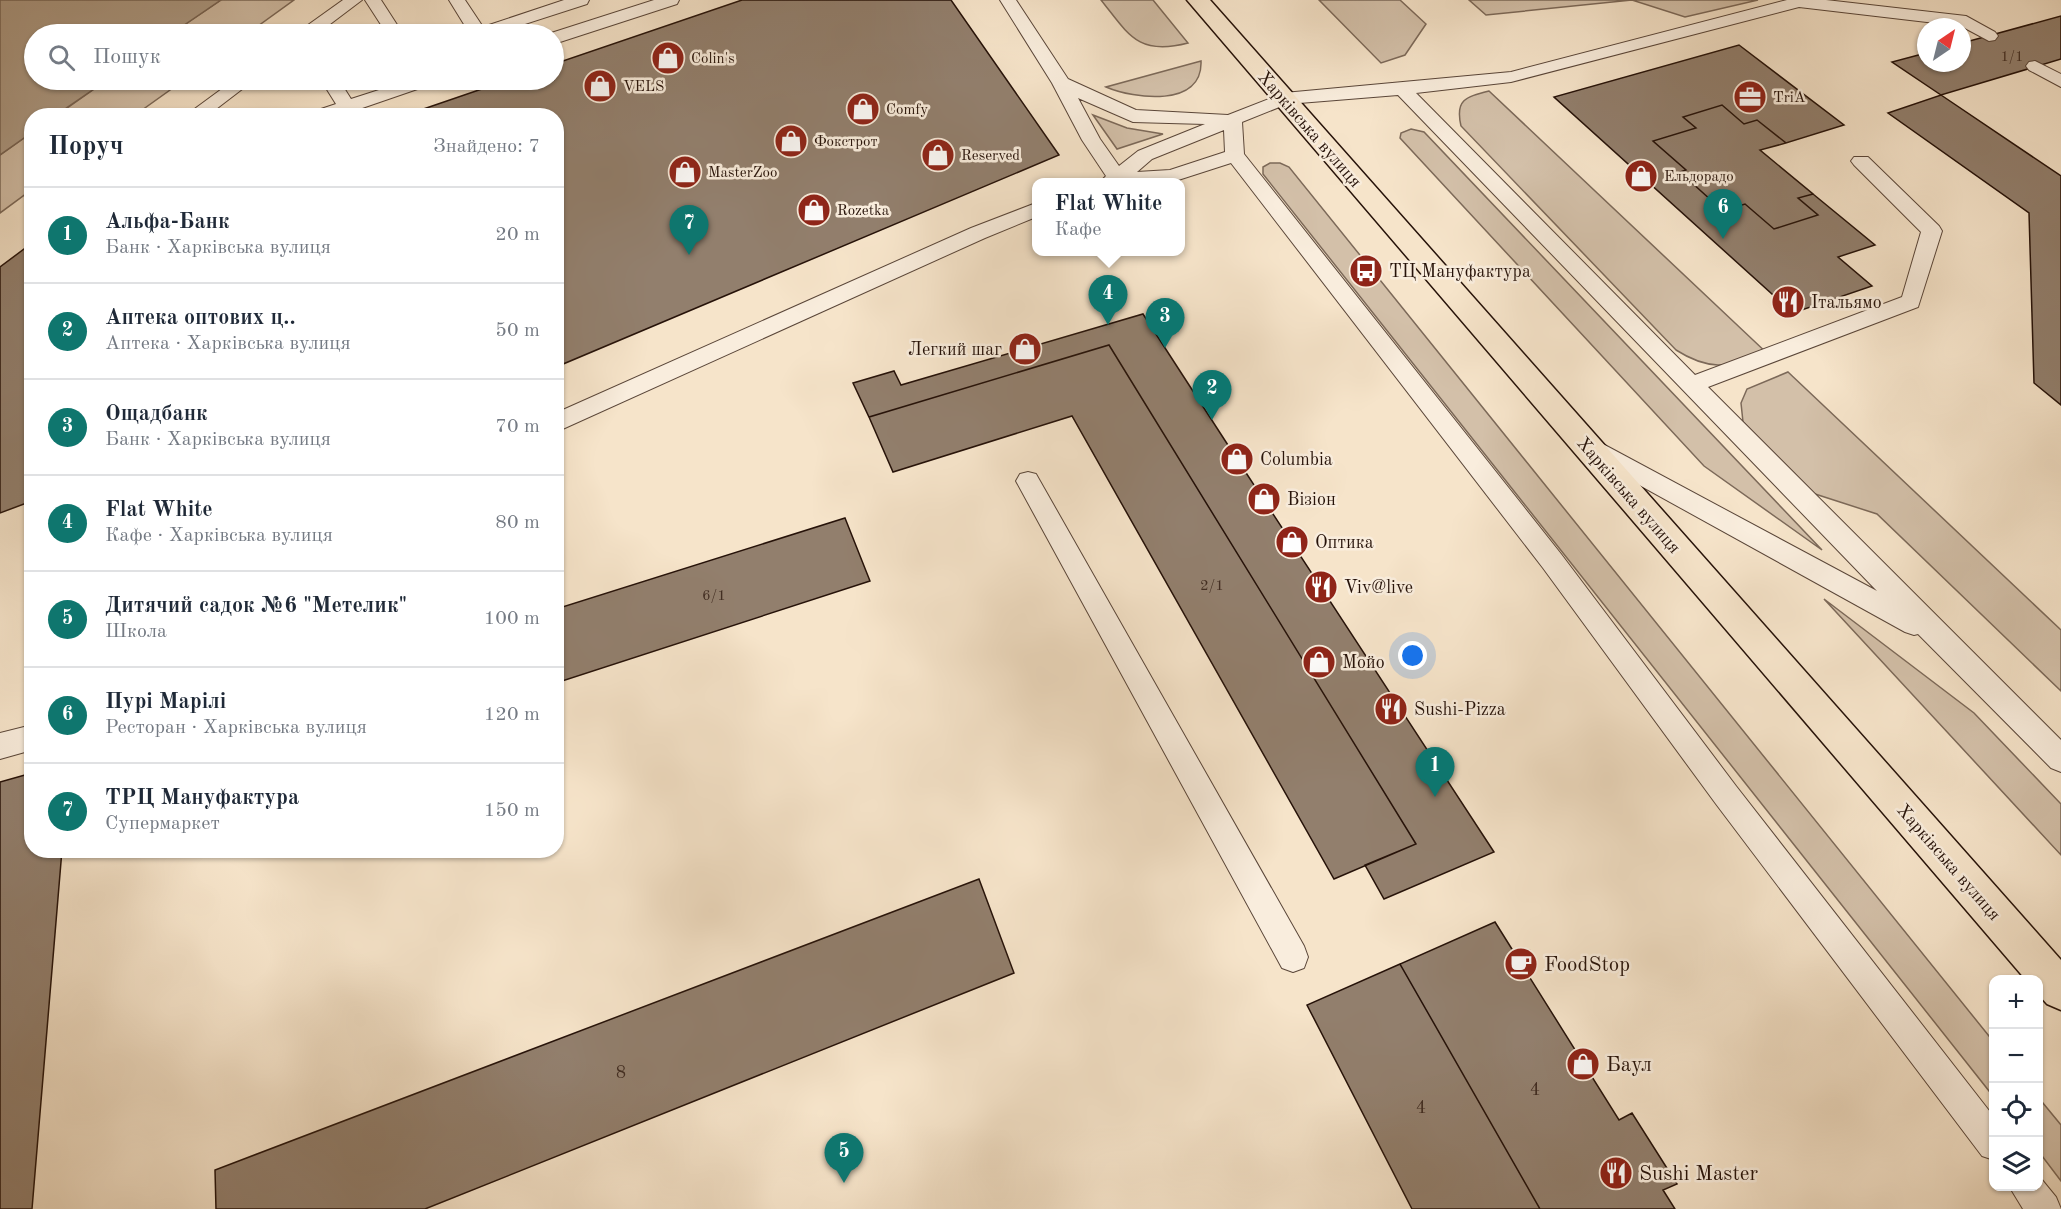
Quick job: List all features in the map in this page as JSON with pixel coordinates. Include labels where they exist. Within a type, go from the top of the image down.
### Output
[{"type":"main road","name":"Харківська вулиця","points":[[1198,0],[2061,990]]},
{"type":"lane","points":[[321,24],[354,0]]},
{"type":"lane","points":[[373,0],[389,24]]},
{"type":"lane","points":[[457,0],[473,24]]},
{"type":"lane","points":[[504,24],[555,4],[581,0]]},
{"type":"lane","points":[[564,35],[671,0]]},
{"type":"lane","points":[[1008,0],[1061,83],[1109,178]]},
{"type":"lane","points":[[1113,178],[1145,155],[1284,99],[1511,77],[1799,2],[1966,21],[1989,36]]},
{"type":"lane","points":[[2035,66],[2061,82]]},
{"type":"lane","points":[[1061,83],[1133,116],[1233,119]]},
{"type":"lane","points":[[1402,89],[1938,637],[2061,759]]},
{"type":"lane","points":[[205,108],[230,90]]},
{"type":"lane","points":[[339,90],[346,106]]},
{"type":"lane","points":[[341,108],[395,90]]},
{"type":"lane","points":[[1233,119],[1235,155],[1552,561],[1726,795],[1989,1137]]},
{"type":"lane","points":[[1141,178],[1172,176],[1235,155]]},
{"type":"lane","points":[[1691,385],[1911,302],[1932,231],[1861,161]]},
{"type":"lane","points":[[564,419],[978,233],[1032,212]]},
{"type":"lane","points":[[1586,446],[1938,637]]},
{"type":"lane","points":[[1028,481],[1293,957]]},
{"type":"lane","points":[[0,746],[24,739]]},
{"type":"lane","points":[[2030,1191],[2044,1209]]},
{"type":"shaded area","points":[[0,0],[221,0],[186,24],[24,24],[24,90],[92,90],[66,108],[24,108],[24,138],[0,155]]},
{"type":"shaded area","points":[[221,0],[294,0],[261,24],[186,24]]},
{"type":"shaded area","points":[[1101,0],[1153,0],[1188,43],[1157,47],[1136,40]]},
{"type":"shaded area","points":[[1319,0],[1400,0],[1426,24],[1405,55],[1381,63]]},
{"type":"shaded area","points":[[1469,0],[1632,0],[1486,15]]},
{"type":"shaded area","points":[[1632,0],[1758,0],[1685,17]]},
{"type":"shaded area","points":[[1201,61],[1199,76],[1191,87],[1179,93],[1165,96],[1133,95],[1106,87]]},
{"type":"shaded area","points":[[93,90],[170,90],[145,108],[67,108]]},
{"type":"shaded area","points":[[1489,91],[1770,356],[1722,365],[1700,362],[1676,350],[1461,126],[1459,110],[1464,101],[1474,95]]},
{"type":"shaded area","points":[[1093,115],[1127,128],[1163,134],[1117,149]]},
{"type":"shaded area","points":[[1411,129],[1424,132],[1822,550],[1704,466],[1400,138],[1401,133]]},
{"type":"shaded area","points":[[24,138],[24,195],[0,213],[0,155]]},
{"type":"shaded area","points":[[1270,163],[1280,163],[1289,167],[1989,1036],[1989,1091],[1263,174],[1263,167]]},
{"type":"shaded area","points":[[1788,372],[2061,630],[2061,691],[1877,514],[1809,492],[1743,422],[1741,403],[1747,389]]},
{"type":"shaded area","points":[[1824,599],[1974,713],[2061,804],[2061,855]]},
{"type":"shaded area","points":[[2043,1103],[2061,1125],[2061,1181],[2043,1157]]},
{"type":"building","points":[[742,0],[951,0],[1059,155],[564,364],[564,108],[426,108],[479,90],[564,90],[564,61]]},
{"type":"building","points":[[2061,16],[2061,59],[1941,95],[1892,62],[1917,55],[1917,72],[1971,72],[1971,41]]},
{"type":"building","points":[[1739,45],[1844,125],[1786,143],[1757,120],[1744,124],[1722,105],[1683,117],[1696,128],[1653,141],[1686,170],[1680,172],[1723,211],[1745,204],[1774,229],[1818,215],[1798,198],[1813,194],[1875,245],[1838,257],[1872,286],[1793,313],[1554,97]]},
{"type":"building","points":[[1941,95],[2061,176],[2061,405],[2034,383],[2029,213],[1888,113]]},
{"type":"building","points":[[1722,105],[1744,124],[1757,120],[1786,143],[1760,150],[1813,194],[1798,198],[1818,215],[1774,229],[1745,204],[1723,211],[1680,172],[1686,170],[1653,141],[1696,128],[1683,117]]},
{"type":"building","points":[[24,249],[24,504],[0,513],[0,267]]},
{"type":"building","points":[[1143,314],[1494,852],[1384,899],[1365,865],[1416,844],[1109,345],[869,417],[853,383],[894,371],[901,385]]},
{"type":"building","points":[[1109,345],[1416,844],[1334,879],[1072,416],[893,472],[869,417]]},
{"type":"building","points":[[845,518],[870,581],[564,680],[564,606]]},
{"type":"building","points":[[24,775],[24,858],[61,858],[32,1209],[0,1209],[0,782]]},
{"type":"building","points":[[979,879],[1014,973],[425,1209],[216,1209],[215,1170]]},
{"type":"building","points":[[1495,922],[1619,1120],[1632,1113],[1677,1184],[1663,1190],[1675,1209],[1540,1209],[1400,964]]},
{"type":"building","points":[[1400,964],[1540,1209],[1412,1209],[1307,1005]]},
{"type":"place","name":"Colin's","points":[[668,58]]},
{"type":"place","name":"VELS","points":[[600,86]]},
{"type":"place","name":"TriA","points":[[1750,97]]},
{"type":"place","name":"Comfy","points":[[863,109]]},
{"type":"place","name":"Фокстрот","points":[[791,141]]},
{"type":"place","name":"Reserved","points":[[938,155]]},
{"type":"place","name":"MasterZoo","points":[[685,172]]},
{"type":"place","name":"Ельдорадо","points":[[1641,176]]},
{"type":"place","name":"Rozetka","points":[[814,210]]},
{"type":"place","name":"Пурі Марілі","points":[[1723,239]]},
{"type":"place","name":"ТРЦ Мануфактура","points":[[689,255]]},
{"type":"place","name":"ТЦ Мануфактура","points":[[1366,271]]},
{"type":"place","name":"Італьямо","points":[[1788,302]]},
{"type":"place","name":"Flat White","points":[[1108,325]]},
{"type":"place","name":"Ощадбанк","points":[[1165,348]]},
{"type":"place","name":"Легкий шаг","points":[[1025,349]]},
{"type":"place","name":"Аптека оптових ц..","points":[[1212,420]]},
{"type":"place","name":"Columbia","points":[[1237,459]]},
{"type":"place","name":"Візіон","points":[[1264,499]]},
{"type":"place","name":"Оптика","points":[[1292,542]]},
{"type":"place","name":"Viv@live","points":[[1321,587]]},
{"type":"place","name":"Мойо","points":[[1319,662]]},
{"type":"place","name":"Sushi-Pizza","points":[[1391,709]]},
{"type":"place","name":"Альфа-Банк","points":[[1435,797]]},
{"type":"place","name":"FoodStop","points":[[1521,964]]},
{"type":"place","name":"Баул","points":[[1583,1064]]},
{"type":"place","name":"Sushi Master","points":[[1616,1173]]},
{"type":"place","name":"Дитячий садок №6 \"Метелик\"","points":[[844,1183]]}]
